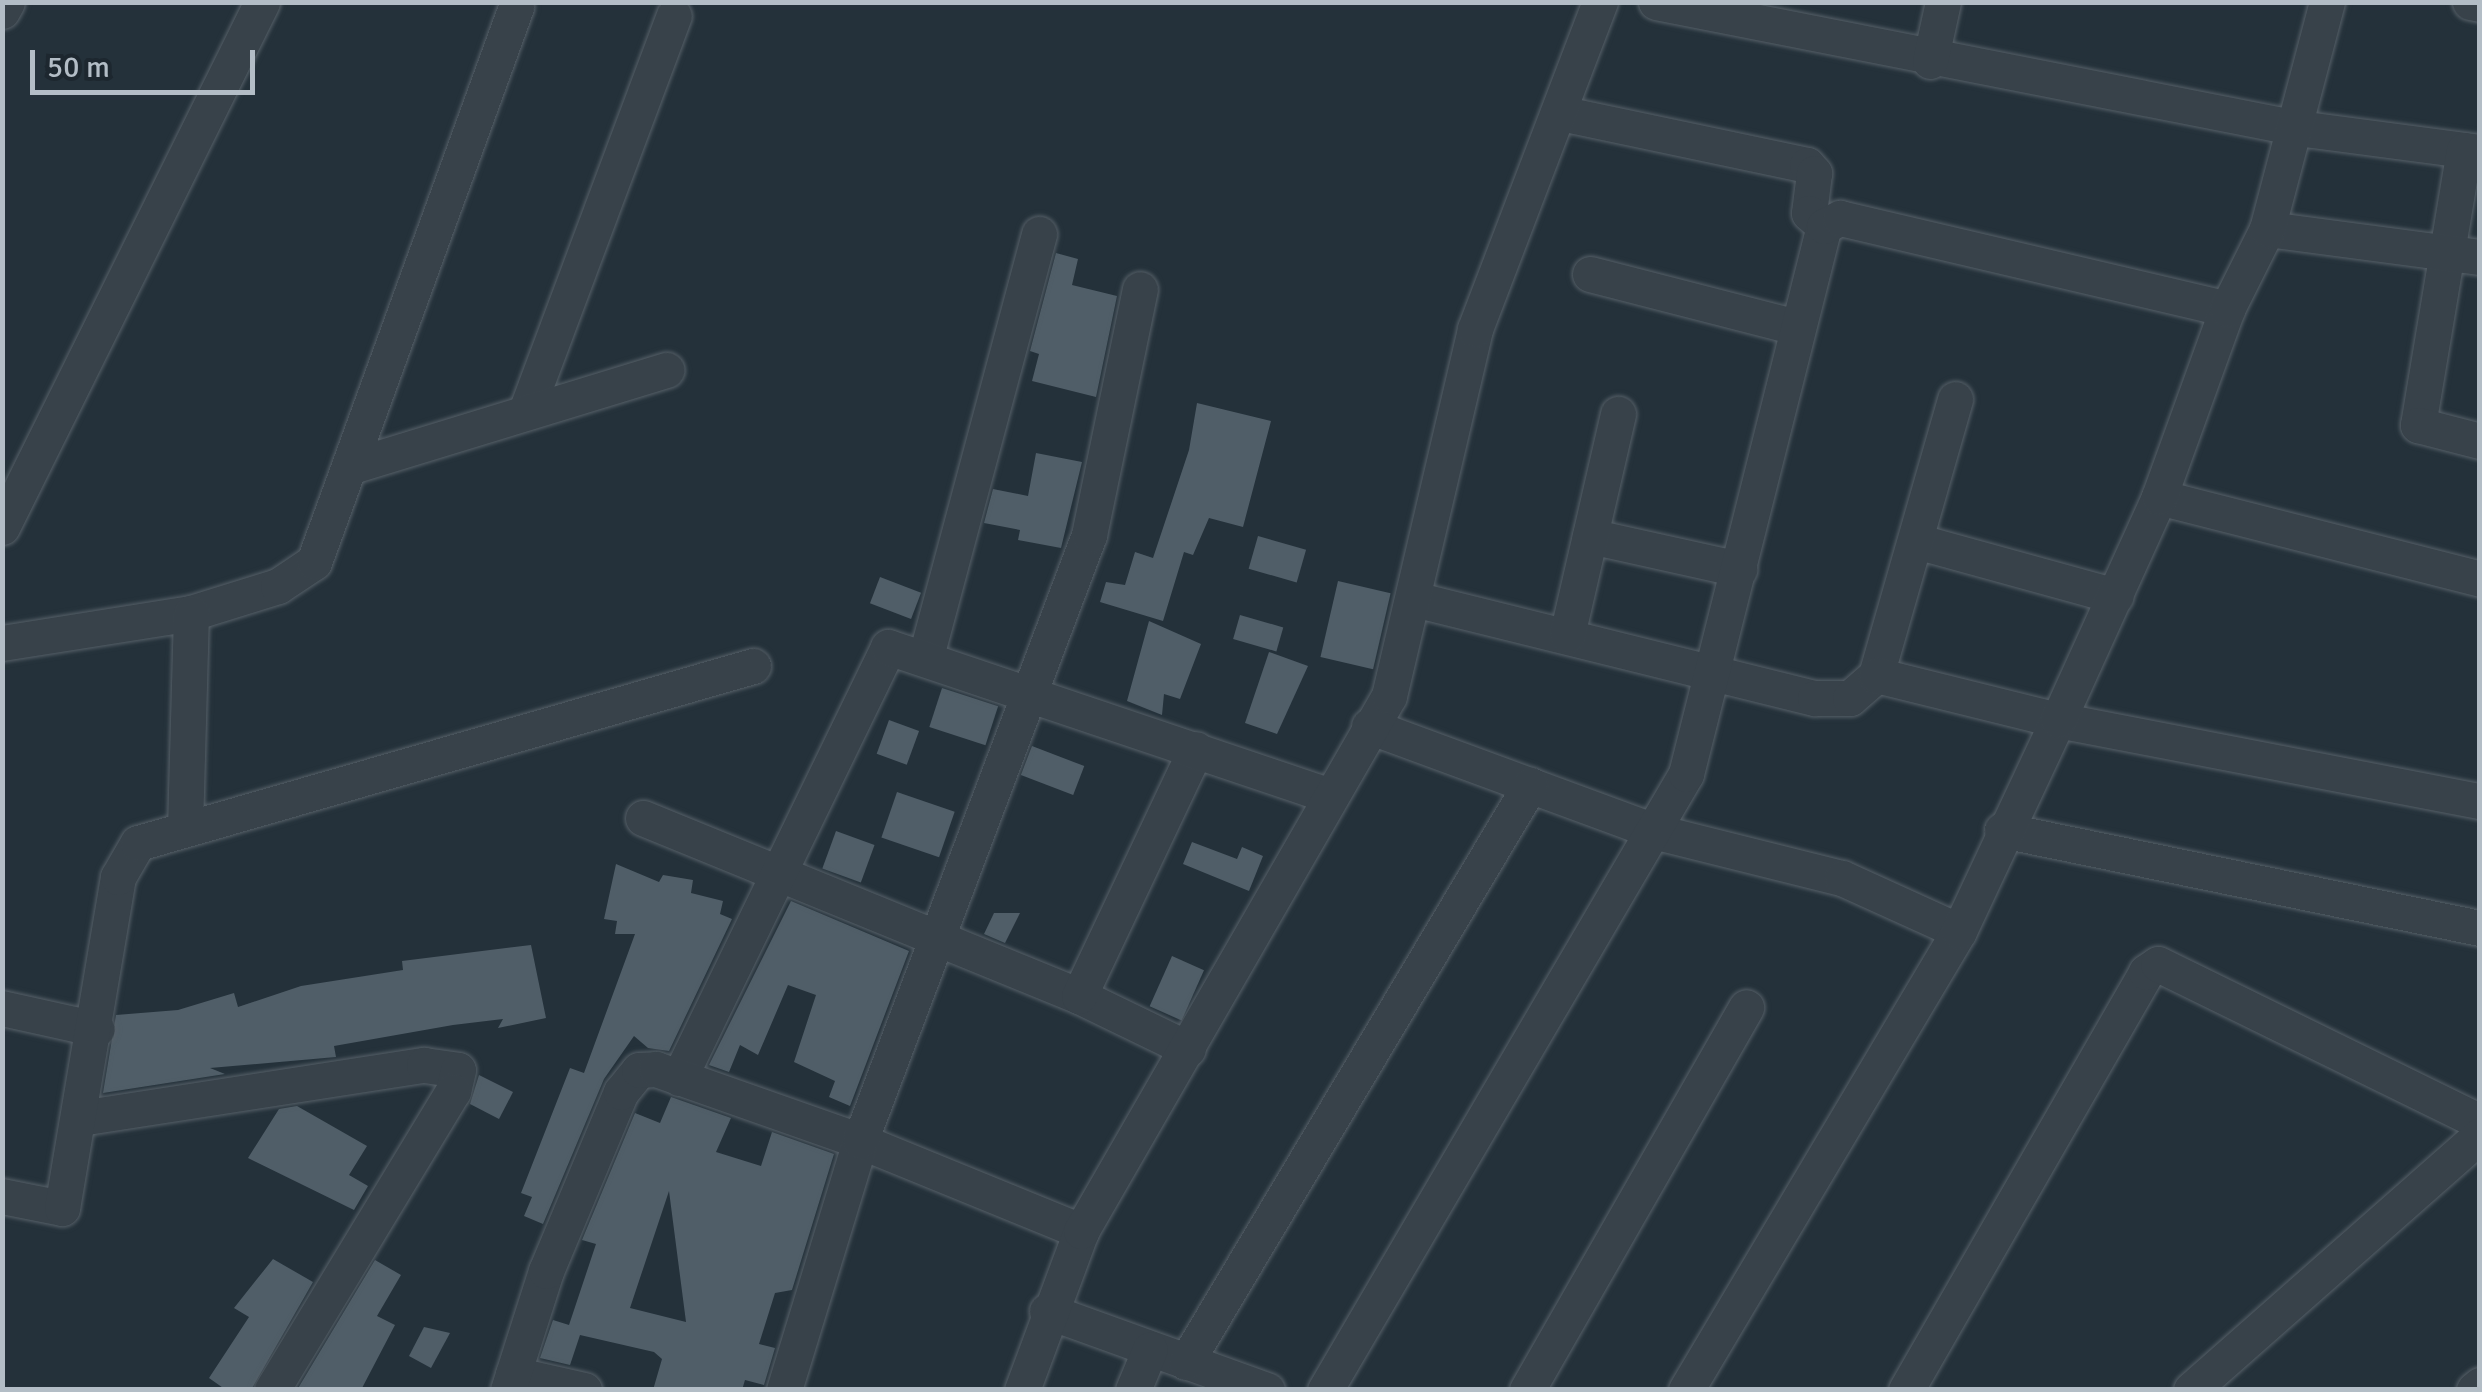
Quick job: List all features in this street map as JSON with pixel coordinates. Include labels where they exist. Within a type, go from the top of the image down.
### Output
[{"type":"street","points":[[2,11],[7,2]]},
{"type":"street","points":[[2,528],[262,2]]},
{"type":"street","points":[[1022,1390],[1047,1311],[1082,1230],[1389,696],[1475,329],[1600,2]]},
{"type":"street","points":[[1656,2],[1782,16],[1930,60],[2298,128],[2472,151],[2463,255],[2418,425],[2480,441]]},
{"type":"street","points":[[1930,60],[1943,2]]},
{"type":"street","points":[[1686,1390],[1959,930],[2002,830],[2116,596],[2159,497],[2227,309],[2267,230],[2298,128],[2327,2]]},
{"type":"street","points":[[2470,2],[2480,4]]},
{"type":"street","points":[[2,643],[191,613],[301,577],[314,562],[516,7]]},
{"type":"street","points":[[526,411],[674,16]]},
{"type":"street","points":[[1560,113],[1807,165],[1814,173],[1809,213],[1824,226]]},
{"type":"street","points":[[1325,1390],[1657,832],[1686,774],[1824,226],[1840,218],[2227,309]]},
{"type":"street","points":[[2267,230],[2463,255]]},
{"type":"street","points":[[926,656],[1040,234]]},
{"type":"street","points":[[1590,274],[1796,327]]},
{"type":"street","points":[[784,1390],[860,1141],[1089,535],[1140,289]]},
{"type":"street","points":[[349,467],[666,370]]},
{"type":"street","points":[[1414,599],[1715,669],[1815,698],[1850,698],[1876,676],[1955,399]]},
{"type":"street","points":[[1567,634],[1618,414]]},
{"type":"street","points":[[2159,497],[2480,580]]},
{"type":"street","points":[[1590,536],[1739,569]]},
{"type":"street","points":[[1916,541],[2116,596]]},
{"type":"street","points":[[185,828],[191,613]]},
{"type":"street","points":[[679,1078],[880,653],[888,647],[926,656],[1330,796]]},
{"type":"street","points":[[2,1196],[62,1208],[97,1029],[118,877],[127,855],[138,843],[753,666]]},
{"type":"street","points":[[1876,676],[2058,720],[2480,801]]},
{"type":"street","points":[[1369,726],[1657,832],[1842,878],[1959,930]]},
{"type":"street","points":[[1079,996],[1196,749]]},
{"type":"street","points":[[1186,1362],[1530,785]]},
{"type":"street","points":[[643,818],[780,869],[1079,996],[1188,1049]]},
{"type":"street","points":[[2002,830],[2480,928]]},
{"type":"street","points":[[1906,1390],[2146,972],[2158,964],[2480,1122]]},
{"type":"street","points":[[1527,1390],[1746,1007]]},
{"type":"street","points":[[2,1008],[97,1029]]},
{"type":"street","points":[[80,1118],[424,1064],[458,1070],[453,1092],[272,1390]]},
{"type":"street","points":[[584,1390],[511,1381],[546,1271],[621,1092],[639,1070],[679,1078],[860,1141],[1082,1230]]},
{"type":"street","points":[[2191,1390],[2480,1135]]},
{"type":"street","points":[[1047,1311],[1267,1390]]},
{"type":"street","points":[[1133,1390],[1150,1349]]},
{"type":"building","points":[[1056,253],[1078,259],[1072,285],[1117,296],[1096,397],[1032,381],[1039,354],[1030,351]]},
{"type":"building","points":[[1197,403],[1271,421],[1243,527],[1209,518],[1193,555],[1184,552],[1163,621],[1100,602],[1106,582],[1125,585],[1135,552],[1153,558],[1189,450]]},
{"type":"building","points":[[1036,453],[1082,462],[1061,548],[1018,540],[1020,530],[984,523],[993,489],[1028,496]]},
{"type":"building","points":[[1258,536],[1306,550],[1297,582],[1249,569]]},
{"type":"building","points":[[880,577],[921,593],[911,619],[870,603]]},
{"type":"building","points":[[1338,581],[1391,593],[1373,669],[1320,657]]},
{"type":"building","points":[[1240,615],[1283,627],[1276,651],[1233,639]]},
{"type":"building","points":[[1149,621],[1201,644],[1180,699],[1164,694],[1162,715],[1127,701]]},
{"type":"building","points":[[1269,652],[1308,666],[1277,734],[1245,723]]},
{"type":"building","points":[[942,688],[998,706],[985,745],[929,727]]},
{"type":"building","points":[[889,720],[919,731],[907,765],[877,754]]},
{"type":"building","points":[[1032,746],[1084,766],[1073,795],[1021,775]]},
{"type":"building","points":[[897,792],[955,812],[939,857],[881,837]]},
{"type":"building","points":[[836,831],[875,845],[861,883],[822,869]]},
{"type":"building","points":[[1192,842],[1237,859],[1242,847],[1263,856],[1249,891],[1183,864]]},
{"type":"building","points":[[616,864],[659,882],[663,875],[693,880],[691,893],[723,901],[720,914],[732,919],[669,1051],[648,1048],[634,1036],[604,1079],[543,1224],[524,1216],[532,1197],[521,1193],[570,1068],[584,1073],[635,934],[615,934],[617,921],[604,919]]},
{"type":"building","points":[[791,901],[909,951],[850,1106],[829,1097],[835,1081],[794,1062],[816,995],[788,985],[758,1055],[740,1045],[729,1072],[709,1065]]},
{"type":"building","points":[[994,913],[1020,913],[1005,943],[984,934]]},
{"type":"building","points":[[531,945],[546,1018],[498,1028],[503,1019],[453,1025],[334,1046],[336,1057],[210,1068],[225,1074],[103,1093],[116,1015],[178,1010],[234,993],[238,1007],[301,986],[403,970],[402,961]]},
{"type":"building","points":[[1172,956],[1204,970],[1182,1020],[1150,1006]]},
{"type":"building","points":[[479,1075],[513,1092],[499,1119],[470,1104]]},
{"type":"building","points":[[671,1097],[731,1118],[716,1152],[761,1166],[772,1132],[834,1154],[792,1290],[775,1293],[759,1344],[775,1348],[764,1385],[745,1380],[742,1390],[653,1390],[662,1359],[654,1352],[580,1335],[570,1365],[540,1358],[553,1320],[569,1325],[596,1244],[582,1240],[635,1113],[660,1123]],"holes":[[[669,1191],[686,1322],[630,1308]]]},
{"type":"building","points":[[297,1106],[367,1146],[349,1175],[368,1186],[354,1210],[248,1158],[279,1109]]},
{"type":"building","points":[[273,1259],[313,1282],[251,1390],[226,1390],[209,1378],[249,1317],[234,1308]]},
{"type":"building","points":[[375,1260],[401,1275],[377,1316],[395,1325],[361,1390],[297,1390]]},
{"type":"building","points":[[424,1327],[450,1333],[431,1368],[409,1356]]}]
